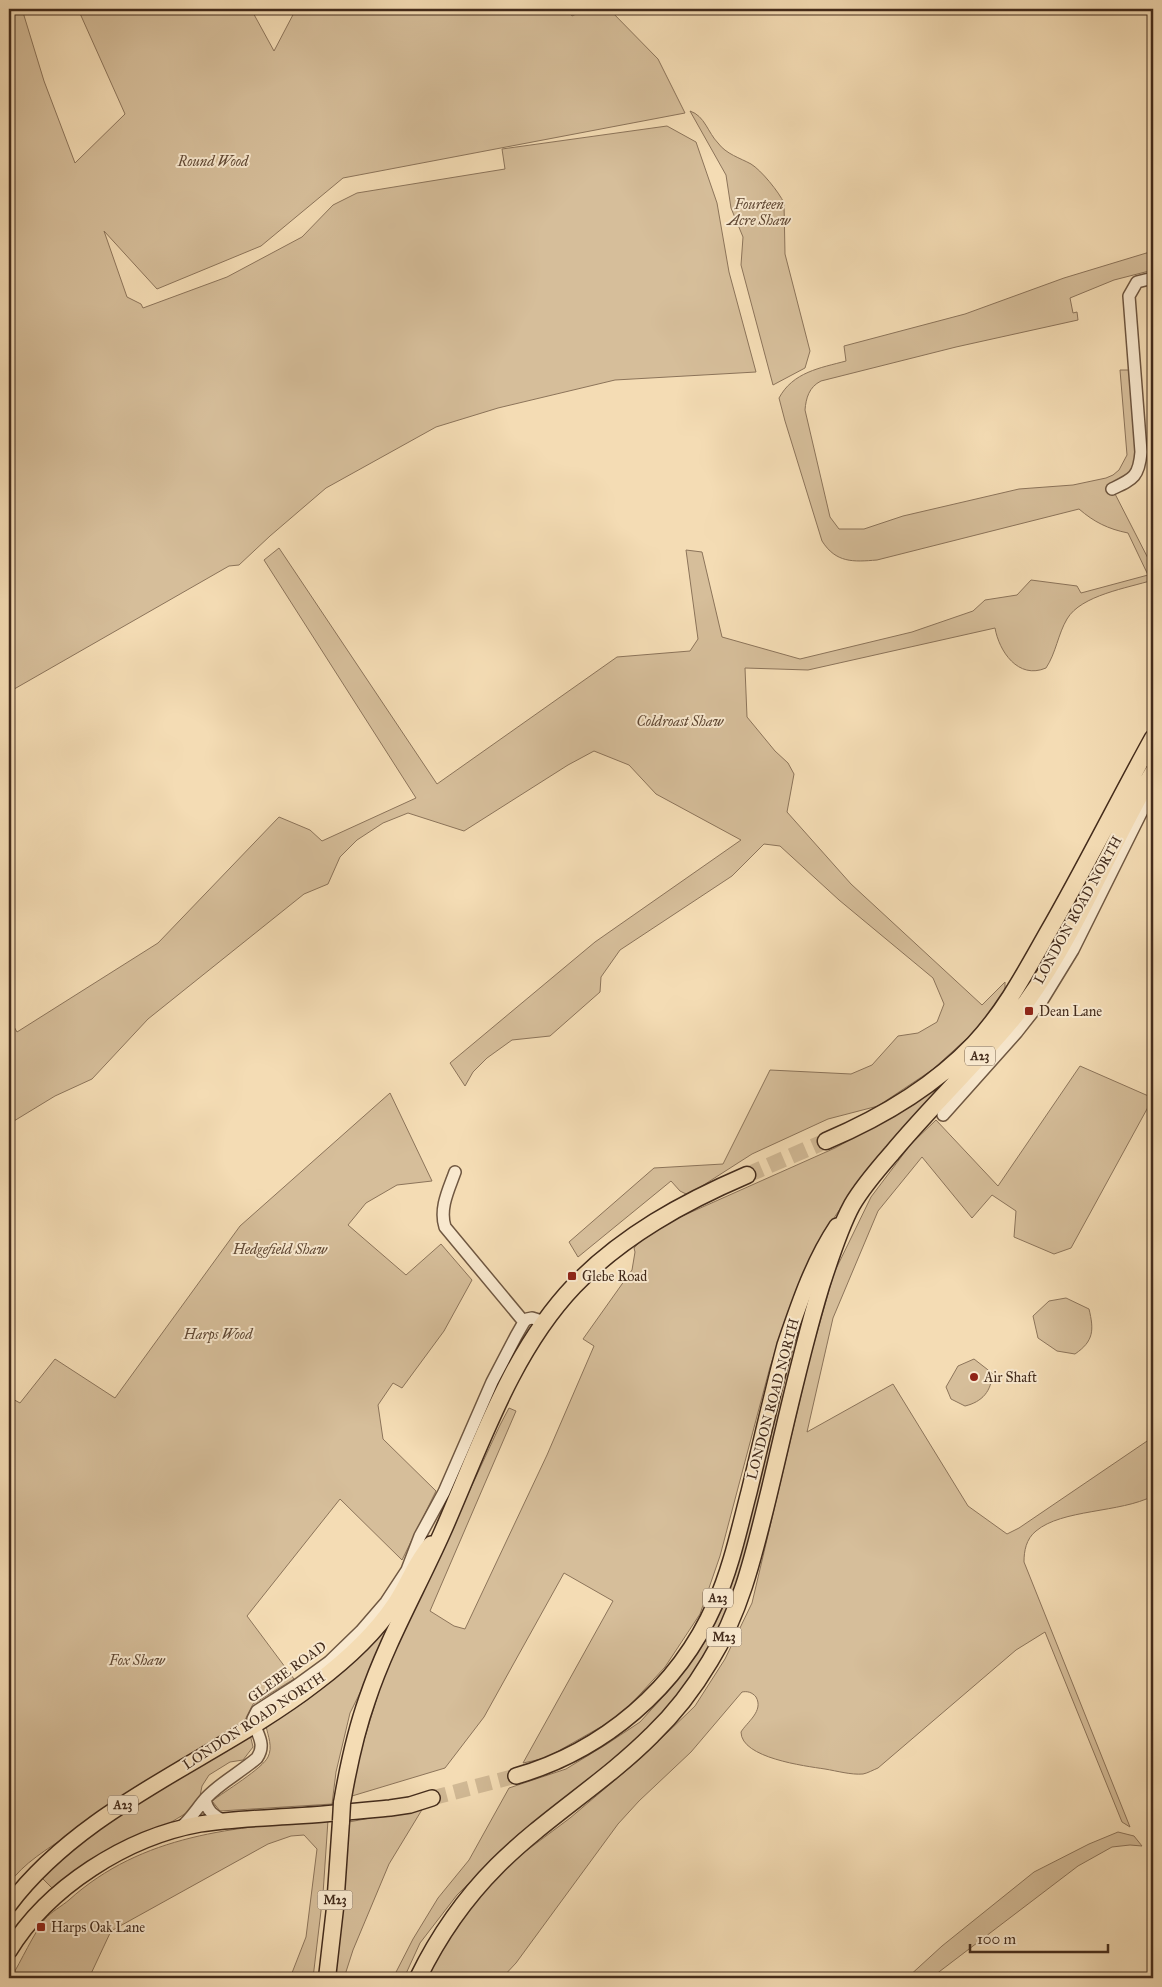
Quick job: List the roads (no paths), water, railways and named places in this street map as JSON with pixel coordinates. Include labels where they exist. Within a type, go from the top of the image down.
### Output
[{"type":"highway","name":"A23","points":[[1136,768],[1153,738]]},
{"type":"highway","name":"LONDON ROAD NORTH","points":[[826,1141],[878,1115],[921,1088],[956,1061],[987,1029],[1014,993],[1069,898],[1136,768]]},
{"type":"highway","name":"LONDON ROAD NORTH","points":[[852,1205],[901,1142],[984,1051],[1027,1000],[1064,941],[1143,805],[1152,777]]},
{"type":"highway","name":"LONDON ROAD NORTH","points":[[442,1532],[506,1389],[522,1358],[545,1322],[573,1287],[606,1256],[631,1237],[670,1213],[747,1175]]},
{"type":"highway","name":"M23","points":[[418,1978],[442,1934],[481,1883],[516,1848],[618,1766],[654,1734],[686,1697],[713,1657],[734,1613],[748,1574],[809,1325],[835,1247],[852,1205]]},
{"type":"highway","name":"M23","points":[[327,1978],[335,1908],[340,1821],[348,1766],[367,1700],[380,1666],[442,1532]]},
{"type":"main road","name":"LONDON ROAD NORTH","points":[[516,1776],[559,1761],[599,1740],[619,1725],[668,1680],[701,1632],[715,1605],[731,1561],[783,1354],[797,1310],[829,1238],[852,1205]]},
{"type":"main road","name":"LONDON ROAD NORTH","points":[[9,1905],[45,1863],[79,1835],[318,1682],[367,1637],[394,1606],[427,1549],[442,1532]]},
{"type":"main road","points":[[9,1951],[40,1912],[85,1873],[137,1845],[178,1829],[224,1821],[390,1808],[432,1798]]},
{"type":"street","points":[[1112,489],[1132,480],[1139,469],[1141,452],[1129,296],[1137,282],[1153,278]]},
{"type":"street","points":[[1136,768],[1152,777]]},
{"type":"street","name":"LONDON ROAD NORTH","points":[[943,1115],[1017,1032],[1043,999],[1073,950],[1143,805]]},
{"type":"street","points":[[455,1172],[444,1206],[443,1219],[445,1227],[524,1322],[532,1318],[545,1322]]},
{"type":"street","name":"GLEBE ROAD","points":[[178,1829],[190,1819],[206,1799],[257,1758],[261,1752],[262,1745],[252,1719],[257,1710],[296,1686],[329,1662],[366,1626],[397,1586],[407,1570],[420,1536],[444,1492],[492,1382],[524,1322]]},
{"type":"street","points":[[206,1799],[206,1806],[210,1812],[224,1821]]},
{"type":"tunnel","points":[[747,1175],[826,1141]]},
{"type":"tunnel","points":[[432,1798],[516,1776]]},
{"type":"place","name":"Dean Lane","points":[[1029,1011]]},
{"type":"place","name":"Glebe Road","points":[[572,1276]]},
{"type":"place","name":"Air Shaft","points":[[974,1377]]},
{"type":"place","name":"Harps Oak Lane","points":[[41,1927]]},
{"type":"park label","name":"Round Wood","points":[[213,161]]},
{"type":"park label","name":"Fourteen Acre Shaw","points":[[759,212]]},
{"type":"park label","name":"Coldroast Shaw","points":[[680,721]]},
{"type":"park label","name":"Hedgefield Shaw","points":[[280,1249]]},
{"type":"park label","name":"Harps Wood","points":[[218,1334]]},
{"type":"park label","name":"Fox Shaw","points":[[137,1660]]}]
